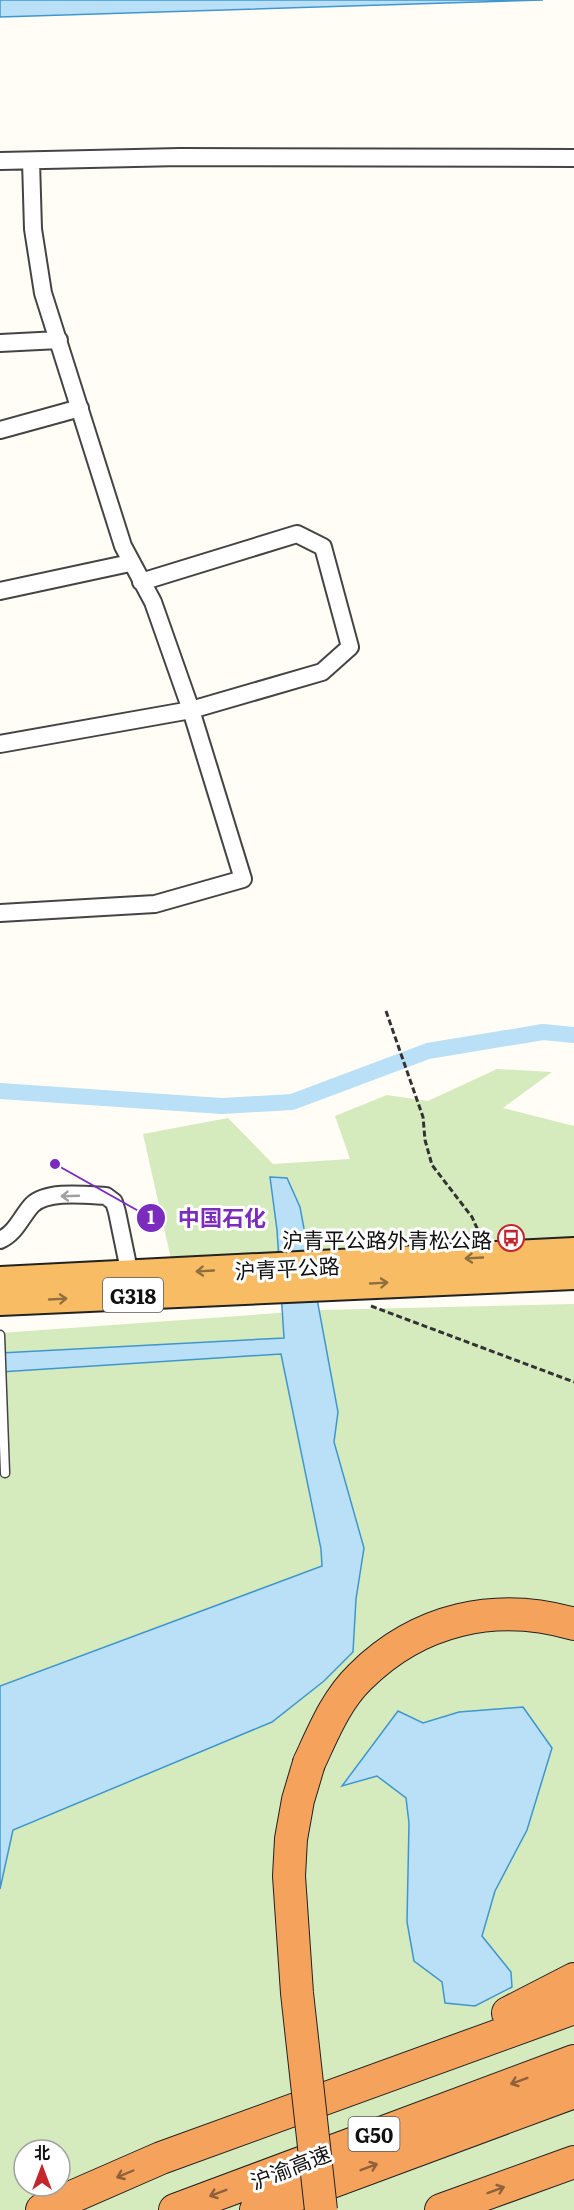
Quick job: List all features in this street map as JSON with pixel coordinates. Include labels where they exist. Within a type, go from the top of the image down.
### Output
[{"type":"highway","name":"沪青平公路","points":[[329,1279],[479,1257],[574,1252]]},
{"type":"highway","name":"沪青平公路","points":[[0,1281],[130,1275],[265,1279],[574,1275]]},
{"type":"highway","name":"沪青平公路","points":[[0,1301],[265,1279]]},
{"type":"highway","points":[[340,2210],[315,1991],[309,1905],[311,1841],[318,1766],[330,1718],[359,1678],[399,1646],[446,1622],[494,1613],[547,1616],[574,1624]]},
{"type":"highway","points":[[321,2210],[297,1992],[290,1886],[291,1839],[298,1800],[318,1766],[372,1692],[408,1662],[452,1640],[494,1632],[543,1635],[574,1646]]},
{"type":"highway","points":[[42,2210],[161,2158],[501,2017],[574,1979]]},
{"type":"highway","points":[[161,2158],[574,2008]]},
{"type":"highway","name":"沪渝高速","points":[[175,2210],[574,2061]]},
{"type":"highway","name":"沪渝高速","points":[[256,2210],[574,2092]]},
{"type":"highway","points":[[441,2210],[574,2162]]},
{"type":"street","points":[[0,161],[180,157],[574,158]]},
{"type":"street","points":[[0,913],[155,904],[243,879],[191,710],[153,602],[130,563],[59,340],[37,262],[30,200],[31,160]]},
{"type":"street","points":[[0,343],[59,340]]},
{"type":"street","points":[[0,430],[80,408]]},
{"type":"street","points":[[0,744],[191,710],[322,672],[350,647],[323,547],[297,534],[141,582]]},
{"type":"street","points":[[0,591],[130,563]]},
{"type":"street","points":[[0,1240],[8,1237],[33,1204],[42,1198],[106,1196],[114,1202],[130,1275]]},
{"type":"lane","points":[[0,1335],[5,1473]]},
{"type":"path","points":[[386,1011],[423,1117],[425,1140],[432,1165],[472,1217],[480,1234],[479,1257]]},
{"type":"path","points":[[329,1279],[379,1311],[574,1382]]},
{"type":"green space","points":[[497,1069],[552,1072],[503,1108],[574,1126],[574,1240],[171,1259],[143,1134],[228,1118],[273,1164],[350,1159],[335,1116],[387,1095],[428,1101]]},
{"type":"green space","points":[[574,1304],[574,2210],[0,2210],[0,1333],[321,1310]]},
{"type":"water","points":[[0,0],[543,0],[0,17]]},
{"type":"water","points":[[270,1177],[287,1178],[300,1207],[338,1412],[334,1442],[364,1548],[356,1599],[353,1652],[324,1681],[272,1722],[13,1830],[0,1889],[0,1686],[322,1566],[321,1549],[281,1354],[0,1372],[0,1353],[284,1338],[277,1230]]},
{"type":"water","points":[[523,1707],[552,1748],[527,1830],[495,1891],[482,1936],[511,1972],[512,1987],[475,2006],[445,2003],[442,1982],[414,1961],[407,1922],[409,1823],[406,1798],[377,1776],[342,1786],[398,1711],[423,1723],[459,1712]]},
{"type":"waterway","points":[[0,1091],[222,1106],[292,1102],[428,1051],[543,1032],[574,1035]]},
{"type":"place","name":"中国石化","points":[[55,1164]]},
{"type":"place","name":"沪青平公路外青松公路","points":[[511,1238]]}]
